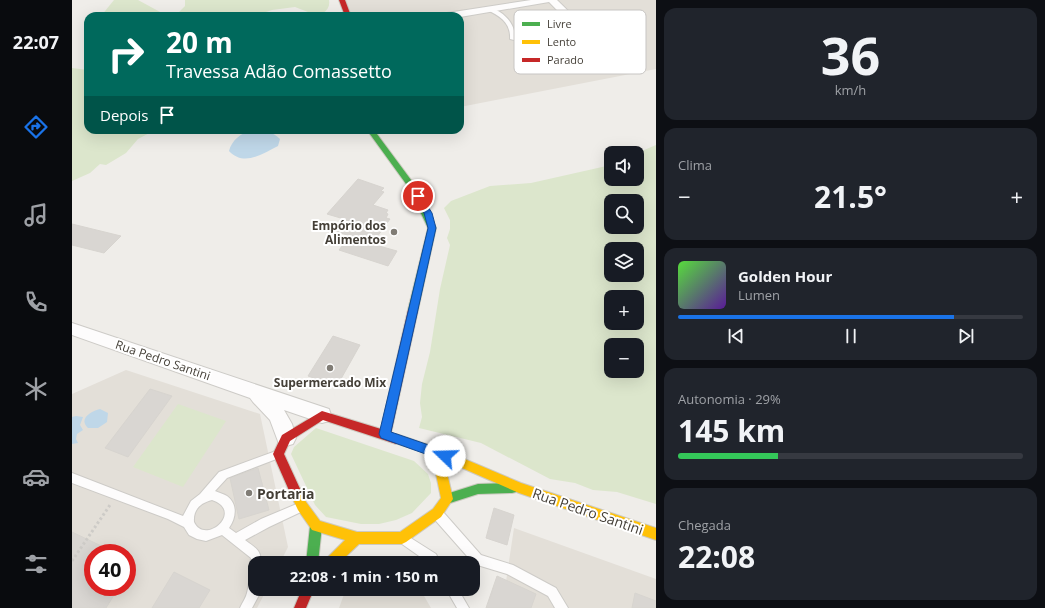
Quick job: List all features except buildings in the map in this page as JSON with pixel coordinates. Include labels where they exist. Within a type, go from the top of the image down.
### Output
[{"type":"street","points":[[344,0],[347,12]]},
{"type":"street","points":[[464,13],[548,0]]},
{"type":"street","points":[[552,0],[562,10]]},
{"type":"street","points":[[373,134],[418,196],[428,213],[432,228],[385,434]]},
{"type":"street","name":"Rua Pedro Santini","points":[[72,329],[322,415],[385,434],[437,452],[519,488],[656,534]]},
{"type":"street","name":"Rua Pedro Santini","points":[[254,392],[278,413],[284,425],[282,446]]},
{"type":"street","points":[[322,415],[282,446],[302,506],[316,526],[357,538],[402,538],[437,513],[447,499],[437,452]]},
{"type":"street","name":"Rua Pedro Santini","points":[[447,499],[478,489],[519,488]]},
{"type":"street","points":[[313,556],[316,526]]},
{"type":"street","points":[[336,556],[357,538]]},
{"type":"street","points":[[300,608],[305,596]]},
{"type":"lane","points":[[488,9],[511,24],[513,32],[512,39]]},
{"type":"lane","points":[[204,497],[223,475],[282,446]]},
{"type":"lane","points":[[72,478],[171,515],[188,523]]},
{"type":"lane","points":[[212,495],[220,497],[226,501],[230,507],[231,515],[223,530],[206,536],[198,534],[192,530],[188,523],[188,516],[191,508],[197,501],[204,497],[212,495]]},
{"type":"lane","points":[[236,539],[265,523],[302,506]]},
{"type":"lane","points":[[437,513],[471,556]]},
{"type":"lane","points":[[223,530],[256,554],[256,556]]},
{"type":"lane","points":[[402,538],[429,556]]},
{"type":"lane","points":[[480,564],[509,569],[552,592],[562,608]]},
{"type":"lane","points":[[246,608],[252,596]]},
{"type":"lane","points":[[456,596],[463,608]]},
{"type":"path","points":[[72,561],[118,495]]},
{"type":"shaded area","points":[[342,0],[656,0],[656,69],[646,71],[646,10],[514,10],[514,74],[630,74],[464,106],[464,12],[346,12]]},
{"type":"shaded area","points":[[126,370],[260,414],[288,547],[284,556],[248,556],[248,596],[263,596],[257,608],[72,608],[72,394]]},
{"type":"shaded area","points":[[514,528],[656,579],[656,608],[502,608]]},
{"type":"shaded area","points":[[343,596],[424,596],[431,608],[339,608]]},
{"type":"green space","points":[[114,0],[138,0],[160,12],[104,12]]},
{"type":"green space","points":[[185,0],[329,0],[328,8],[324,12],[308,12],[295,7],[266,12],[179,12],[185,6]]},
{"type":"green space","points":[[72,68],[84,70],[84,134],[147,134],[138,139],[126,153],[106,165],[100,164],[90,173],[72,181]]},
{"type":"green space","points":[[656,145],[656,504],[617,492],[593,490],[575,483],[550,479],[481,443],[419,428],[422,417],[420,403],[422,384],[430,352],[440,289],[450,245],[447,238],[450,229],[450,220],[444,208],[451,201],[490,186],[531,183],[604,167],[604,186],[644,186],[644,150]]},
{"type":"green space","points":[[178,404],[226,421],[183,487],[133,467]]},
{"type":"green space","points":[[316,428],[414,461],[428,474],[431,483],[431,493],[412,513],[396,520],[379,524],[361,524],[326,517],[315,505],[291,454],[294,447]]},
{"type":"water","points":[[242,134],[274,134],[280,139],[278,146],[253,158],[247,159],[235,156],[229,151],[237,138]]},
{"type":"water","points":[[100,409],[108,413],[107,422],[98,428],[88,428],[84,422],[85,419],[93,412]]},
{"type":"water","points":[[72,417],[83,417],[80,425],[83,430],[77,434],[76,439],[78,443],[72,444]]},
{"type":"traffic: fast","points":[[373,134],[413,188],[427,214],[432,228],[413,310]]},
{"type":"traffic: fast","points":[[447,499],[478,489],[512,488]]},
{"type":"traffic: fast","points":[[313,556],[316,526]]},
{"type":"traffic: slow","points":[[396,439],[437,452],[519,488],[656,534]]},
{"type":"traffic: slow","points":[[295,491],[302,506],[316,526],[357,538],[402,538],[437,513],[447,499],[437,452]]},
{"type":"traffic: slow","points":[[338,556],[357,538]]},
{"type":"traffic: jam","points":[[342,0],[346,12]]},
{"type":"traffic: jam","points":[[385,434],[413,310]]},
{"type":"traffic: jam","points":[[295,491],[278,454],[286,438],[322,415],[396,439]]},
{"type":"traffic: jam","points":[[300,608],[305,596]]},
{"type":"place","name":"Empório dos Alimentos","points":[[394,232]]},
{"type":"place","name":"Supermercado Mix","points":[[330,368]]},
{"type":"place","name":"Portaria","points":[[249,493]]},
{"type":"route","points":[[418,196],[428,213],[432,228],[385,434],[445,456]]}]
